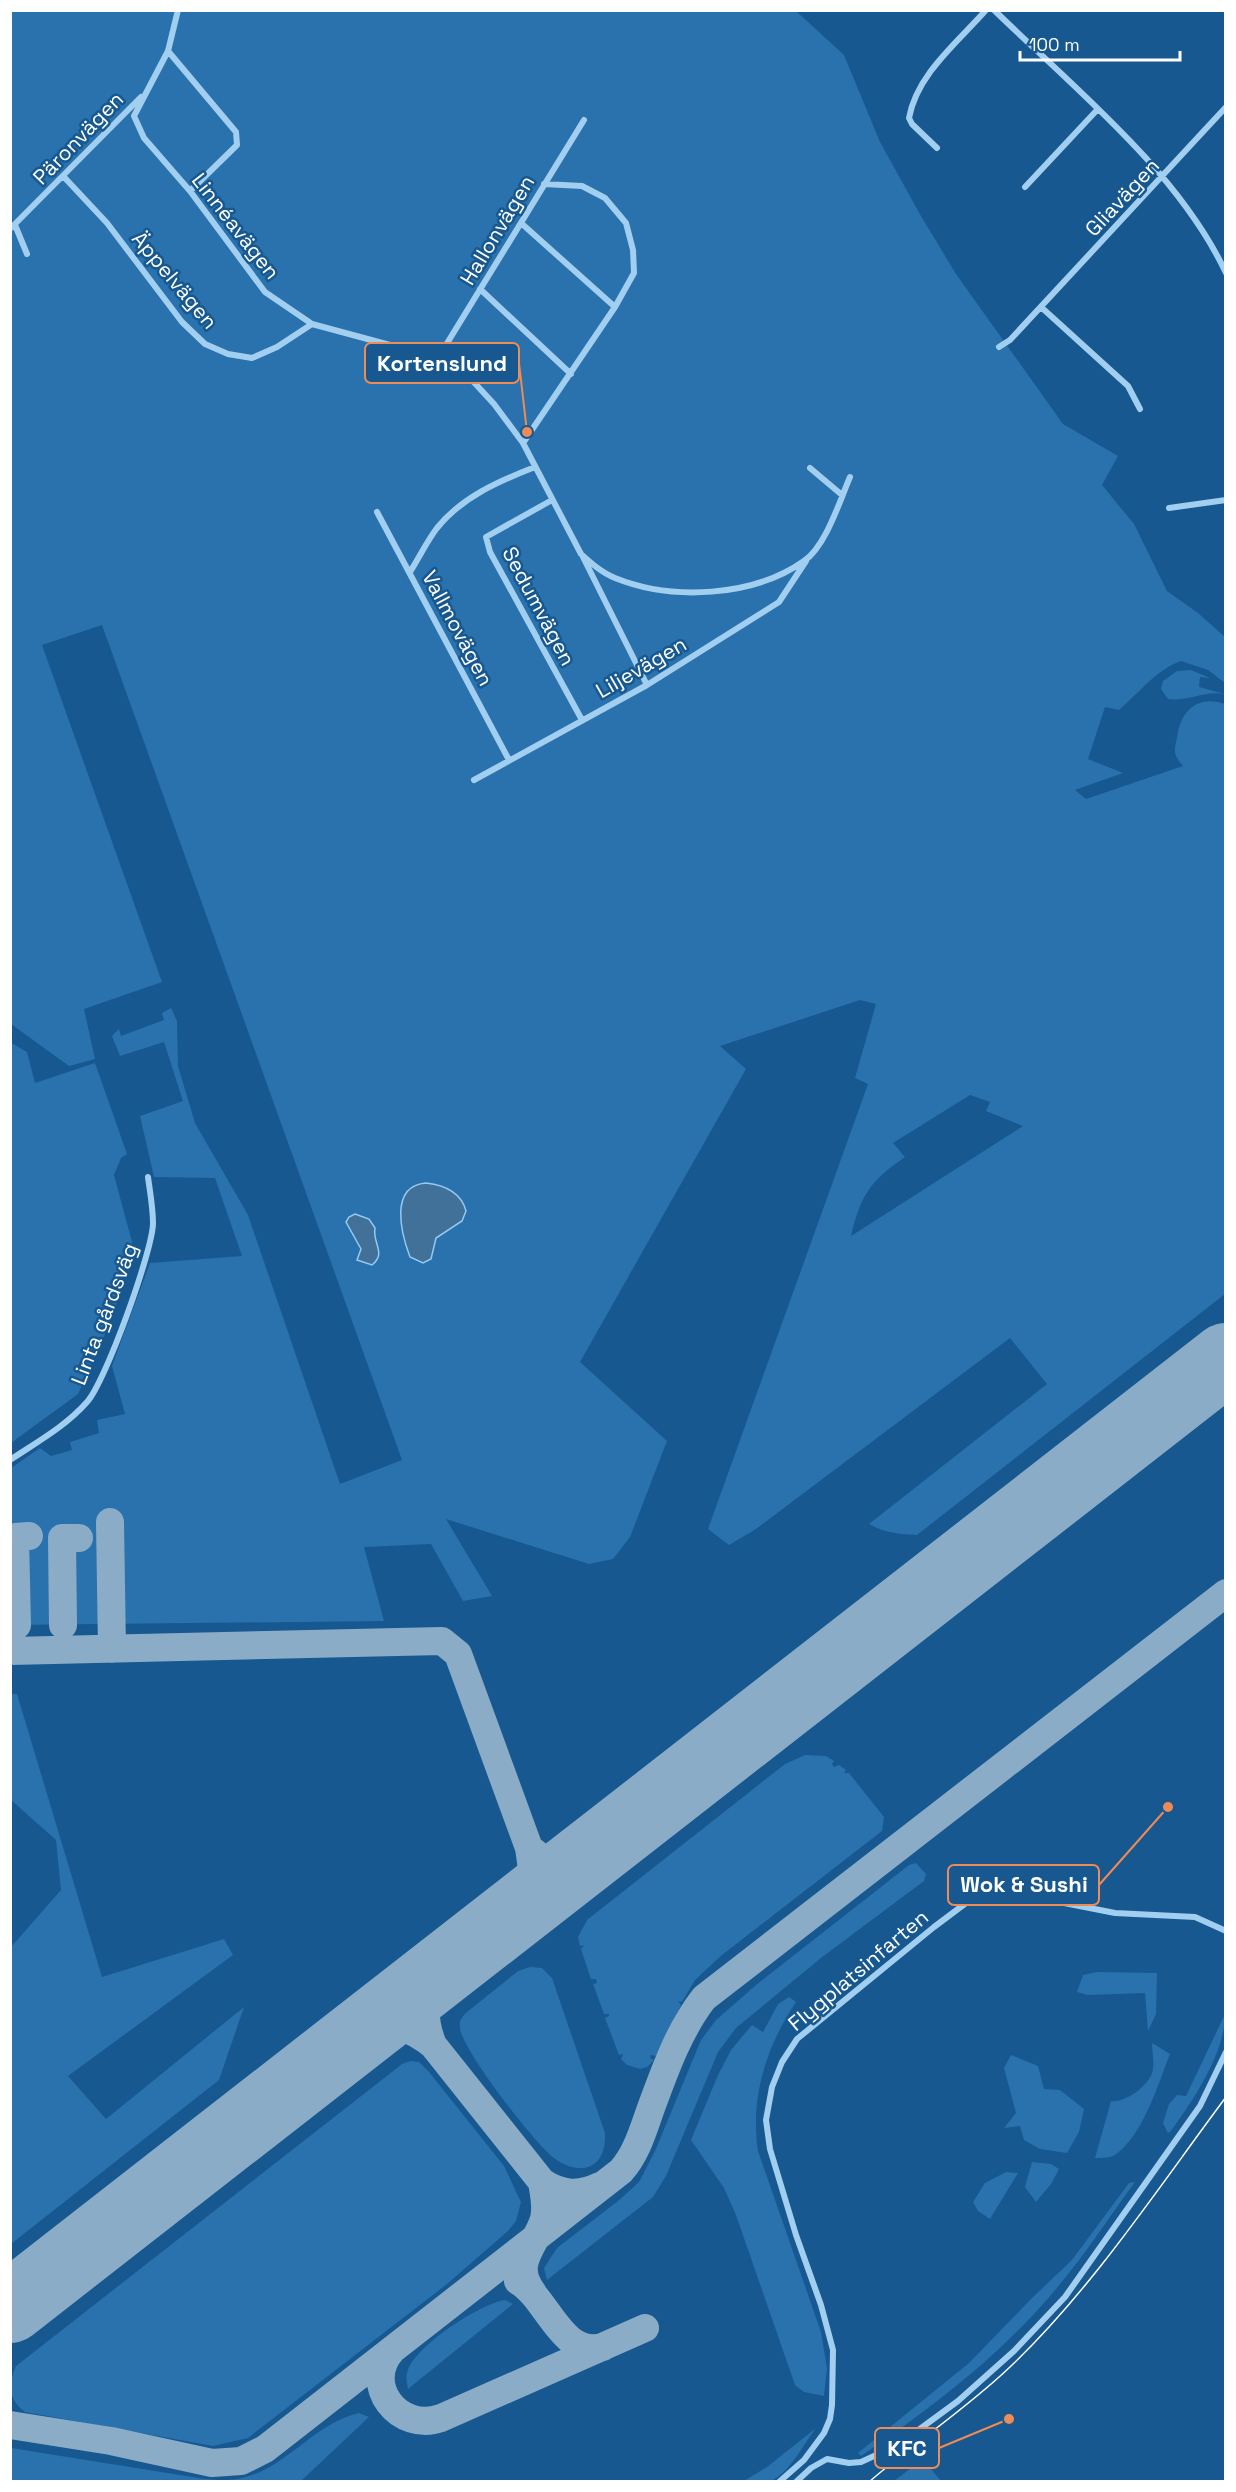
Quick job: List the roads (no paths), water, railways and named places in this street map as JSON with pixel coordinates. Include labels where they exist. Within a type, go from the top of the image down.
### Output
[{"type":"street","name":"Linnéavägen","points":[[178,10],[168,51],[144,94],[135,116],[144,138],[190,191],[265,292],[312,324],[438,358],[470,378],[494,404],[523,444],[581,554],[613,578],[644,587],[688,594],[758,584],[806,560],[822,539],[850,477]]},
{"type":"street","points":[[937,148],[912,124],[909,118],[915,94],[927,75],[986,10]]},
{"type":"street","points":[[994,10],[1163,177],[1196,222],[1226,273]]},
{"type":"street","points":[[168,51],[236,132],[237,145],[190,191]]},
{"type":"street","name":"Päronvägen","points":[[13,227],[144,94]]},
{"type":"street","name":"Gliavägen","points":[[999,347],[1010,340],[1226,107]]},
{"type":"street","points":[[1025,187],[1097,110]]},
{"type":"street","name":"Hallonvägen","points":[[438,358],[584,120]]},
{"type":"street","name":"Äppelvägen","points":[[64,177],[107,224],[182,322],[205,344],[228,354],[252,358],[277,347],[312,324]]},
{"type":"street","points":[[523,444],[615,307],[634,273],[633,250],[626,223],[605,198],[582,186],[544,184]]},
{"type":"street","points":[[522,223],[615,307]]},
{"type":"street","points":[[13,227],[27,254]]},
{"type":"street","points":[[480,289],[571,374]]},
{"type":"street","points":[[1041,307],[1128,386],[1140,409]]},
{"type":"street","points":[[410,572],[437,528],[460,505],[495,483],[535,467]]},
{"type":"street","points":[[810,468],[842,495]]},
{"type":"street","name":"Sedumvägen","points":[[552,500],[486,537],[490,552],[582,720]]},
{"type":"street","points":[[1169,508],[1226,500]]},
{"type":"street","name":"Vallmovägen","points":[[377,512],[509,760]]},
{"type":"street","points":[[581,554],[647,685]]},
{"type":"street","name":"Liljevägen","points":[[474,780],[647,685],[779,602],[806,560]]},
{"type":"street","name":"Linta gårdsväg","points":[[10,1460],[76,1413],[98,1388],[147,1257],[153,1224],[148,1177]]},
{"type":"street","name":"Flygplatsinfarten","points":[[779,2481],[804,2460],[824,2433],[830,2419],[832,2405],[833,2350],[821,2305],[796,2235],[770,2149],[766,2120],[772,2087],[782,2062],[797,2039],[966,1903],[1000,1900],[1054,1901],[1115,1913],[1196,1917],[1226,1931]]},
{"type":"street","points":[[796,2481],[811,2468],[827,2459],[849,2463],[861,2462],[898,2445],[958,2401],[1014,2351],[1065,2297],[1200,2106],[1226,2052]]},
{"type":"tram line","points":[[869,2482],[993,2382],[1040,2337],[1069,2305],[1123,2237],[1226,2097]]},
{"type":"place","name":"Kortenslund","points":[[527,432]]},
{"type":"place","name":"Wok & Sushi","points":[[1168,1807]]},
{"type":"place","name":"KFC","points":[[1009,2419]]}]
